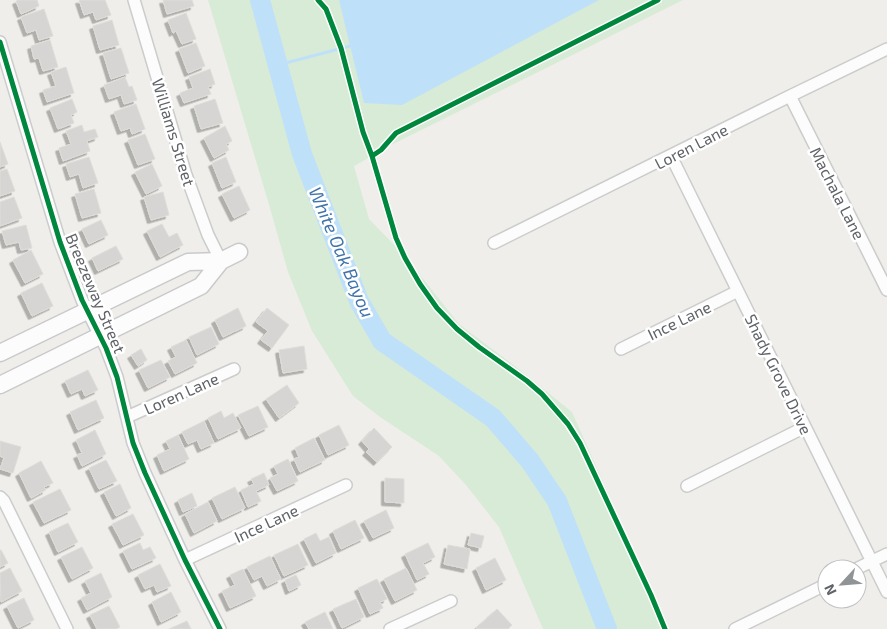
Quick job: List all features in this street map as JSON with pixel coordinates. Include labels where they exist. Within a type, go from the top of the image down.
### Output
[{"type":"street","name":"Williams Street","points":[[134,0],[186,175],[220,262]]},
{"type":"street","name":"Breezeway Street","points":[[0,42],[60,242],[82,300],[106,348],[117,377],[134,442],[145,474],[220,629]]},
{"type":"street","name":"Loren Lane","points":[[494,243],[887,49]]},
{"type":"street","name":"Machala Lane","points":[[790,96],[887,290]]},
{"type":"street","name":"Shady Grove Drive","points":[[671,156],[887,592]]},
{"type":"street","points":[[0,385],[201,286],[220,262],[239,252]]},
{"type":"street","points":[[0,353],[188,262],[220,262]]},
{"type":"street","name":"Ince Lane","points":[[621,349],[738,291]]},
{"type":"street","name":"Loren Lane","points":[[127,416],[234,368]]},
{"type":"street","points":[[687,486],[806,427]]},
{"type":"street","name":"Ince Lane","points":[[185,560],[346,485]]},
{"type":"street","points":[[0,496],[68,629]]},
{"type":"street","points":[[867,564],[887,554]]},
{"type":"street","points":[[735,629],[817,589]]},
{"type":"street","points":[[390,629],[451,601]]},
{"type":"green space","points":[[208,0],[683,0],[381,150],[354,166],[369,219],[404,255],[459,324],[572,412],[668,629],[543,629],[499,527],[466,485],[439,456],[380,417],[353,396],[312,331],[288,272]]},
{"type":"water","points":[[339,0],[599,0],[402,105],[364,103]]},
{"type":"building","points":[[37,0],[39,6],[21,14],[16,1]]},
{"type":"building","points":[[79,0],[105,0],[111,15],[96,20],[93,12],[84,15]]},
{"type":"building","points":[[163,0],[192,0],[194,6],[167,14]]},
{"type":"building","points":[[44,9],[53,36],[39,40],[36,30],[27,33],[21,17]]},
{"type":"building","points":[[186,13],[196,39],[182,44],[176,31],[173,33],[168,20]]},
{"type":"building","points":[[112,20],[119,45],[100,50],[93,26]]},
{"type":"building","points":[[50,40],[58,67],[43,71],[39,58],[34,59],[31,46]]},
{"type":"building","points":[[196,43],[205,66],[188,73],[179,49]]},
{"type":"building","points":[[121,48],[129,73],[111,79],[103,53]]},
{"type":"building","points":[[66,67],[74,93],[47,102],[43,90],[56,86],[51,72]]},
{"type":"building","points":[[210,69],[215,84],[208,87],[211,94],[184,103],[180,93],[193,88],[189,77]]},
{"type":"building","points":[[125,77],[129,87],[132,86],[137,100],[124,104],[121,95],[109,99],[104,85]]},
{"type":"building","points":[[72,99],[77,112],[71,115],[74,123],[58,129],[50,108]]},
{"type":"building","points":[[215,99],[223,123],[201,129],[194,106]]},
{"type":"building","points":[[136,104],[145,129],[132,134],[130,128],[121,131],[114,112]]},
{"type":"building","points":[[82,125],[84,132],[95,129],[98,137],[87,141],[90,151],[63,161],[59,148],[71,144],[66,131]]},
{"type":"building","points":[[225,126],[232,141],[226,144],[229,150],[214,158],[204,138]]},
{"type":"building","points":[[145,134],[155,159],[138,165],[128,140]]},
{"type":"building","points":[[0,142],[8,164],[0,167]]},
{"type":"building","points":[[89,157],[98,183],[83,188],[79,174],[70,177],[66,164]]},
{"type":"building","points":[[226,157],[236,182],[222,188],[212,163]]},
{"type":"building","points":[[152,164],[162,186],[146,194],[135,172]]},
{"type":"building","points":[[7,169],[15,191],[0,196],[0,171]]},
{"type":"building","points":[[239,186],[250,210],[234,218],[222,194]]},
{"type":"building","points":[[94,189],[101,213],[82,218],[75,194]]},
{"type":"building","points":[[163,192],[169,215],[151,220],[144,197]]},
{"type":"building","points":[[14,197],[22,218],[0,226],[0,202]]},
{"type":"building","points":[[101,220],[108,235],[89,244],[82,229]]},
{"type":"building","points":[[162,224],[169,237],[177,233],[183,245],[160,257],[147,231]]},
{"type":"building","points":[[26,225],[32,248],[21,250],[19,242],[6,245],[2,231]]},
{"type":"building","points":[[116,246],[123,259],[98,271],[92,258]]},
{"type":"building","points":[[31,250],[43,274],[25,283],[13,260]]},
{"type":"building","points":[[42,283],[53,306],[32,316],[21,293]]},
{"type":"building","points":[[238,308],[246,326],[223,337],[215,320]]},
{"type":"building","points":[[267,308],[289,325],[272,348],[261,340],[268,331],[256,322]]},
{"type":"building","points":[[211,327],[219,344],[197,355],[189,337]]},
{"type":"building","points":[[186,340],[197,363],[175,374],[168,361],[176,357],[171,347]]},
{"type":"building","points":[[304,346],[307,369],[283,373],[279,350]]},
{"type":"building","points":[[141,349],[147,360],[138,366],[131,355]]},
{"type":"building","points":[[161,360],[170,377],[148,388],[139,370]]},
{"type":"building","points":[[88,370],[98,390],[85,396],[82,389],[71,394],[65,381]]},
{"type":"building","points":[[287,385],[299,403],[279,418],[266,399]]},
{"type":"building","points":[[96,400],[104,418],[78,430],[70,412]]},
{"type":"building","points":[[258,406],[268,427],[249,436],[238,415]]},
{"type":"building","points":[[221,411],[224,418],[233,413],[241,428],[218,439],[208,418]]},
{"type":"building","points":[[204,421],[214,443],[201,449],[197,440],[188,444],[182,432]]},
{"type":"building","points":[[339,425],[349,445],[328,455],[319,435]]},
{"type":"building","points":[[374,428],[392,447],[377,462],[366,452],[369,449],[362,441]]},
{"type":"building","points":[[95,430],[106,454],[82,466],[77,455],[82,453],[76,440]]},
{"type":"building","points":[[178,435],[189,459],[164,471],[157,455],[170,449],[166,441]]},
{"type":"building","points":[[314,438],[325,460],[300,472],[294,459],[299,457],[295,448]]},
{"type":"building","points":[[0,441],[21,447],[13,473],[0,469],[4,458],[0,456]]},
{"type":"building","points":[[288,459],[298,481],[277,491],[270,478],[278,474],[274,466]]},
{"type":"building","points":[[106,460],[117,481],[99,489],[89,468]]},
{"type":"building","points":[[41,461],[53,483],[44,487],[46,490],[31,498],[19,473]]},
{"type":"building","points":[[264,473],[269,485],[256,491],[261,501],[248,507],[241,490],[254,484],[251,479]]},
{"type":"building","points":[[385,478],[404,479],[404,503],[385,502]]},
{"type":"building","points":[[120,484],[131,508],[116,516],[104,492]]},
{"type":"building","points":[[235,487],[245,508],[222,519],[212,498]]},
{"type":"building","points":[[60,489],[71,510],[44,523],[33,502]]},
{"type":"building","points":[[192,493],[197,506],[183,512],[178,500]]},
{"type":"building","points":[[208,502],[217,521],[194,533],[185,514]]},
{"type":"building","points":[[386,510],[394,528],[373,538],[364,521]]},
{"type":"building","points":[[133,514],[144,535],[123,545],[112,524]]},
{"type":"building","points":[[355,520],[364,538],[341,549],[333,531]]},
{"type":"building","points":[[68,523],[78,542],[58,552],[49,532]]},
{"type":"building","points":[[316,533],[320,541],[329,537],[336,553],[316,563],[304,539]]},
{"type":"building","points":[[471,533],[484,536],[481,548],[468,545]]},
{"type":"building","points":[[140,543],[143,550],[150,547],[156,558],[132,569],[123,551]]},
{"type":"building","points":[[428,543],[435,557],[423,563],[429,574],[417,580],[405,554]]},
{"type":"building","points":[[298,544],[308,565],[284,576],[274,555]]},
{"type":"building","points":[[448,545],[470,549],[467,569],[444,564]]},
{"type":"building","points":[[82,547],[93,568],[72,579],[61,557]]},
{"type":"building","points":[[0,550],[8,563],[0,567]]},
{"type":"building","points":[[270,556],[281,579],[267,586],[262,576],[254,580],[247,567]]},
{"type":"building","points":[[495,558],[506,580],[486,590],[476,568]]},
{"type":"building","points":[[160,564],[171,586],[157,592],[154,585],[145,589],[138,575]]},
{"type":"building","points":[[10,568],[22,591],[1,602],[0,573]]},
{"type":"building","points":[[406,568],[417,590],[395,601],[384,579]]},
{"type":"building","points":[[243,569],[256,596],[230,608],[222,591],[235,585],[230,575]]},
{"type":"building","points":[[101,573],[112,597],[87,610],[81,598],[91,593],[85,581]]},
{"type":"building","points":[[296,575],[301,585],[289,591],[285,580]]},
{"type":"building","points":[[377,579],[387,599],[380,602],[383,608],[370,614],[358,588]]},
{"type":"building","points":[[171,592],[181,612],[161,622],[152,602]]},
{"type":"building","points":[[24,598],[34,620],[18,628],[7,606]]},
{"type":"building","points":[[356,599],[364,617],[342,628],[333,609]]},
{"type":"building","points":[[109,606],[120,627],[116,629],[97,629],[90,615]]},
{"type":"building","points":[[497,609],[512,625],[508,629],[476,628]]},
{"type":"building","points":[[325,612],[333,629],[309,629],[305,622]]},
{"type":"building","points":[[187,621],[191,629],[169,629]]},
{"type":"waterway","name":"White Oak Bayou","points":[[260,0],[302,154],[359,301],[382,341],[493,418],[530,461],[557,501],[607,629]]},
{"type":"waterway","points":[[278,65],[354,45]]},
{"type":"cycle path","points":[[318,0],[326,9],[341,48],[363,132],[396,238],[405,258],[437,308],[457,329],[527,381],[542,394],[568,424],[580,443],[665,629]]},
{"type":"cycle path","points":[[372,156],[381,150],[396,133],[658,0]]},
{"type":"cycle path","points":[[0,42],[60,242],[82,300],[106,348],[117,377],[133,443],[185,560],[220,629]]}]
